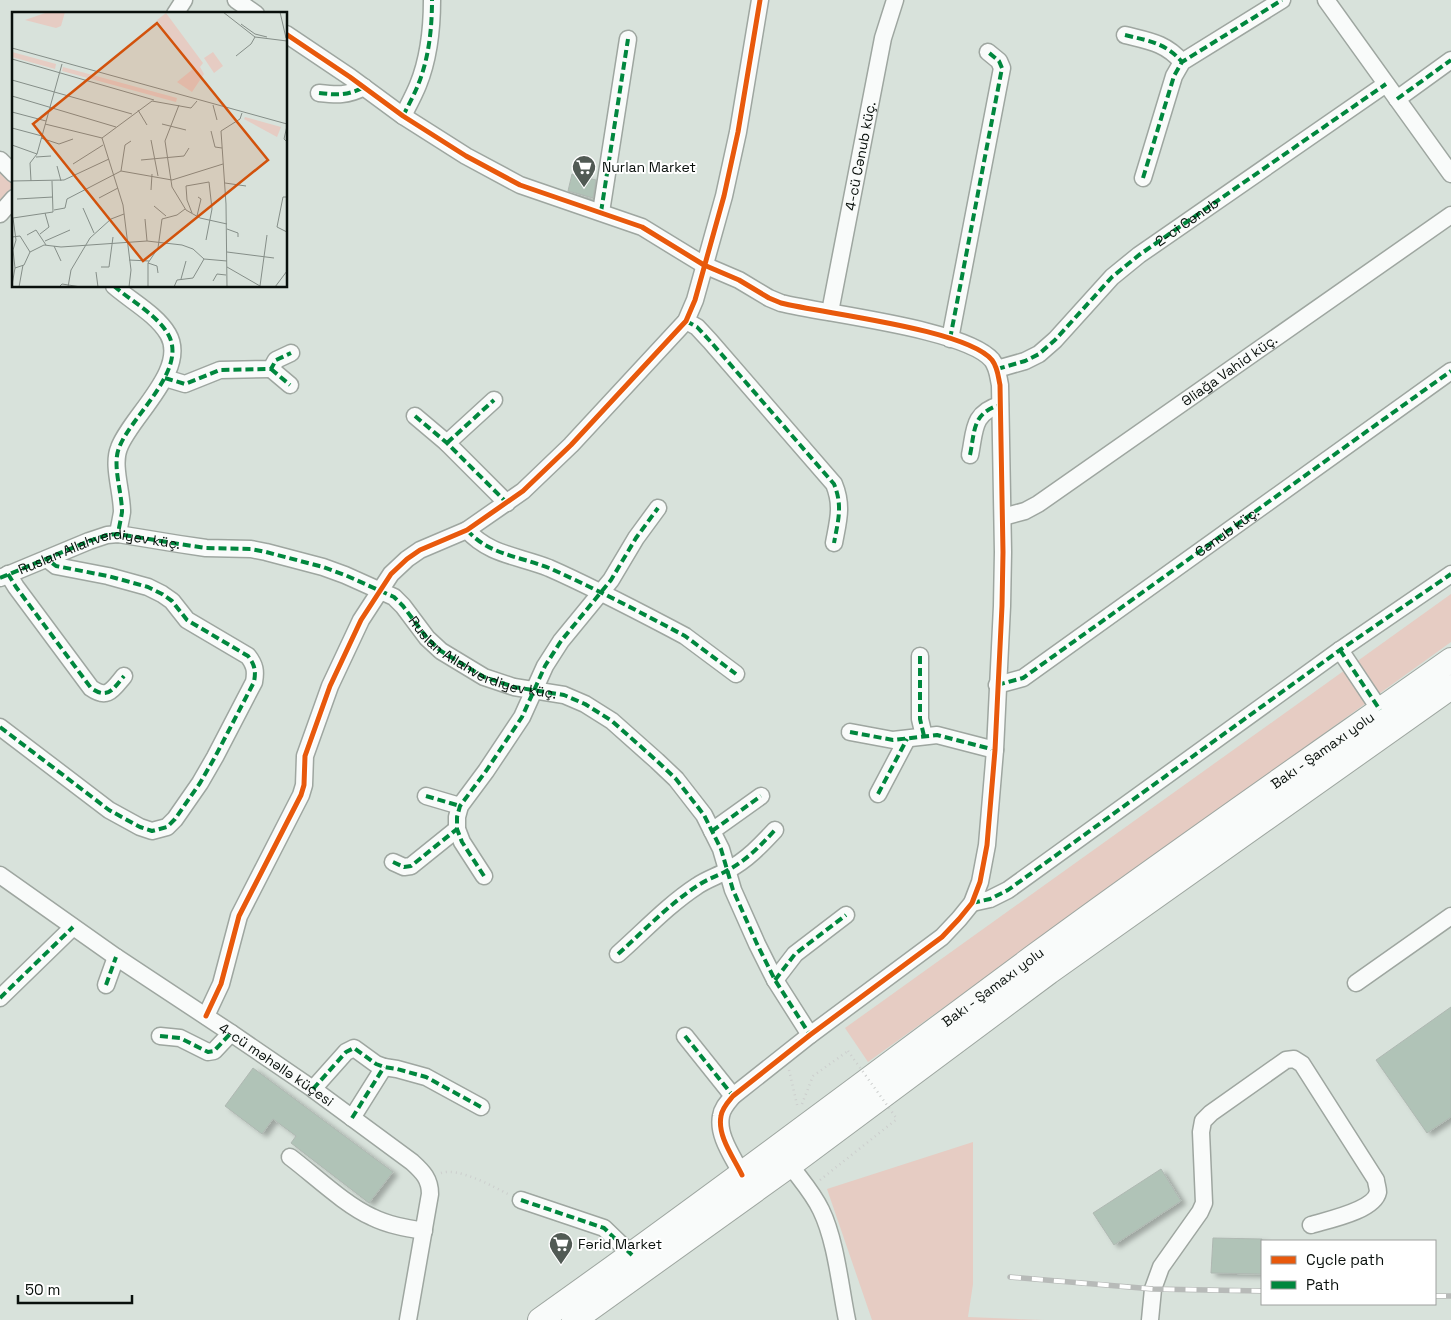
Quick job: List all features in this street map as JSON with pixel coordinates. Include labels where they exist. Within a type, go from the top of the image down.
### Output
[{"type":"highway","name":"Bakı - Şamaxı yolu","points":[[540,1320],[742,1175],[1038,954],[1451,660]]},
{"type":"highway","name":"Bakı - Şamaxı yolu","points":[[574,1320],[790,1165],[1049,972],[1451,687]]},
{"type":"street","points":[[177,12],[184,0]]},
{"type":"street","points":[[236,0],[253,12]]},
{"type":"street","points":[[403,116],[418,84],[426,60],[432,0]]},
{"type":"street","points":[[206,1016],[221,984],[239,916],[301,795],[304,785],[305,756],[332,680],[360,620],[391,574],[420,550],[467,530],[523,491],[571,445],[686,321],[695,300],[724,196],[738,132],[760,0]]},
{"type":"street","name":"4-cü Cənub küç.","points":[[830,312],[882,38],[895,0]]},
{"type":"street","points":[[1143,178],[1174,76],[1182,62],[1282,0]]},
{"type":"street","points":[[1326,0],[1451,174]]},
{"type":"street","points":[[288,35],[403,116],[466,156],[520,185],[544,195],[642,227],[675,249],[704,265],[739,280],[781,303],[921,331],[950,339],[980,351],[991,359],[998,369],[1003,517],[1002,606],[995,750],[987,845],[980,882],[972,903],[942,937],[810,1035],[733,1096],[724,1106],[721,1116],[721,1128],[725,1143],[742,1175]]},
{"type":"street","points":[[1126,35],[1161,44],[1174,52],[1182,62]]},
{"type":"street","points":[[600,212],[628,39]]},
{"type":"street","points":[[950,339],[1002,68],[999,61],[988,52]]},
{"type":"street","points":[[1397,99],[1451,60]]},
{"type":"street","name":"2-ci Cənub","points":[[998,369],[1025,361],[1039,354],[1055,340],[1112,277],[1139,255],[1386,84]]},
{"type":"street","points":[[319,93],[350,94],[364,87]]},
{"type":"street","points":[[0,160],[12,172]]},
{"type":"street","points":[[0,214],[12,200]]},
{"type":"street","name":"Əliağa Vahid küç.","points":[[1003,517],[1025,511],[1038,504],[1451,215]]},
{"type":"street","points":[[116,288],[155,319],[168,335],[172,346],[171,358],[165,378],[126,433],[118,449],[116,462],[122,512],[118,534]]},
{"type":"street","points":[[686,321],[697,327],[710,340],[834,484],[839,496],[840,509],[834,543]]},
{"type":"street","points":[[271,369],[276,360],[291,353]]},
{"type":"street","points":[[165,378],[185,384],[220,370],[271,369],[290,385]]},
{"type":"street","name":"Cənub küç.","points":[[997,685],[1023,678],[1451,371]]},
{"type":"street","points":[[447,442],[494,400]]},
{"type":"street","points":[[970,455],[977,422],[982,413],[989,408],[1000,405]]},
{"type":"street","points":[[415,416],[447,442],[507,503]]},
{"type":"street","points":[[484,876],[462,842],[457,829],[457,817],[460,806],[522,717],[545,666],[561,641],[601,594],[636,538],[658,508]]},
{"type":"street","points":[[467,530],[476,540],[488,548],[548,568],[684,636],[736,674]]},
{"type":"street","name":"Ruslan Allahverdiyev küç.","points":[[4,576],[107,535],[118,534],[206,548],[251,549],[323,567],[394,597],[427,638],[441,651],[484,678],[501,684],[552,692],[574,698],[612,721],[631,737],[676,779],[704,815],[721,849],[733,890],[775,980],[810,1035]]},
{"type":"street","points":[[0,728],[109,810],[140,827],[152,831],[167,827],[185,805],[215,757],[254,682],[256,671],[248,656],[187,620],[172,601],[162,594],[148,587],[108,576],[56,566],[47,559]]},
{"type":"street","points":[[972,903],[990,899],[1008,890],[1340,650],[1451,574]]},
{"type":"street","points":[[4,576],[16,588],[91,688],[99,693],[110,692],[124,676]]},
{"type":"street","points":[[1340,650],[1380,710]]},
{"type":"street","points":[[920,656],[920,719],[924,736]]},
{"type":"street","points":[[850,732],[893,740],[937,735],[995,750]]},
{"type":"street","points":[[878,794],[907,739]]},
{"type":"street","points":[[426,796],[460,806]]},
{"type":"street","points":[[712,831],[761,796]]},
{"type":"street","points":[[394,862],[404,867],[411,866],[457,829]]},
{"type":"street","points":[[618,954],[671,905],[704,881],[727,871],[755,852],[775,830]]},
{"type":"street","name":"4-cü məhəllə küçesi","points":[[0,875],[116,957],[231,1032],[313,1090],[412,1162],[428,1179]]},
{"type":"street","points":[[775,980],[795,954],[846,915]]},
{"type":"street","points":[[1356,983],[1451,916]]},
{"type":"street","points":[[0,998],[73,927]]},
{"type":"street","points":[[106,985],[116,957]]},
{"type":"street","points":[[160,1036],[180,1038],[208,1052],[214,1052],[231,1032]]},
{"type":"street","points":[[685,1036],[733,1096]]},
{"type":"street","points":[[313,1090],[346,1052],[354,1048],[384,1067],[426,1077],[481,1108]]},
{"type":"street","points":[[1150,1320],[1153,1289],[1161,1267],[1200,1212],[1204,1202],[1201,1132],[1204,1122],[1211,1113],[1286,1060],[1294,1059],[1302,1064],[1376,1180],[1378,1192],[1372,1202],[1361,1209],[1311,1224]]},
{"type":"street","points":[[352,1118],[384,1067]]},
{"type":"street","points":[[290,1157],[354,1207],[372,1217],[401,1227],[424,1231]]},
{"type":"street","points":[[790,1165],[809,1189],[821,1211],[830,1234],[847,1320]]},
{"type":"street","points":[[408,1320],[430,1194],[428,1179]]},
{"type":"street","points":[[521,1200],[604,1228],[632,1255]]},
{"type":"path","points":[[809,1189],[897,1119],[848,1051],[813,1076]]},
{"type":"path","points":[[786,1054],[798,1112]]},
{"type":"path","points":[[428,1179],[445,1172],[452,1172],[479,1180],[521,1200]]},
{"type":"shaded area","points":[[0,172],[12,182],[12,187],[0,203]]},
{"type":"shaded area","points":[[1451,594],[1451,642],[868,1062],[845,1028]]},
{"type":"shaded area","points":[[973,1142],[973,1284],[968,1317],[1044,1320],[872,1320],[827,1189]]},
{"type":"building","points":[[572,174],[596,180],[593,198],[568,191]]},
{"type":"building","points":[[1451,1007],[1451,1117],[1427,1133],[1376,1060]]},
{"type":"building","points":[[253,1068],[393,1172],[369,1203],[291,1143],[296,1136],[273,1119],[262,1134],[225,1106]]},
{"type":"building","points":[[1161,1169],[1181,1201],[1114,1245],[1093,1213]]},
{"type":"building","points":[[1213,1238],[1262,1239],[1261,1274],[1211,1273]]},
{"type":"railway","points":[[1010,1277],[1153,1289],[1261,1291]]},
{"type":"railway","points":[[1436,1296],[1451,1296]]},
{"type":"marked path","points":[[403,116],[422,75],[425,64],[432,0]]},
{"type":"marked path","points":[[1143,178],[1174,76],[1182,62],[1282,0]]},
{"type":"marked path","points":[[1125,35],[1149,41],[1163,47],[1182,62]]},
{"type":"marked path","points":[[601,212],[628,39]]},
{"type":"marked path","points":[[950,339],[1002,68],[999,61],[988,52]]},
{"type":"marked path","points":[[1397,99],[1451,60]]},
{"type":"marked path","points":[[997,369],[1025,361],[1039,354],[1055,340],[1112,277],[1139,255],[1386,84]]},
{"type":"marked path","points":[[319,93],[342,94],[364,87]]},
{"type":"marked path","points":[[117,288],[157,320],[168,334],[172,348],[171,363],[165,378],[125,436],[119,448],[117,470],[122,512],[118,534]]},
{"type":"marked path","points":[[686,321],[697,327],[710,341],[834,484],[839,507],[834,543]]},
{"type":"marked path","points":[[165,378],[185,384],[220,370],[271,369],[276,360],[291,353]]},
{"type":"marked path","points":[[271,369],[290,385]]},
{"type":"marked path","points":[[997,685],[1023,678],[1451,371]]},
{"type":"marked path","points":[[447,443],[494,400]]},
{"type":"marked path","points":[[970,455],[976,424],[984,413],[1000,405]]},
{"type":"marked path","points":[[415,416],[447,443],[507,503]]},
{"type":"marked path","points":[[484,876],[462,842],[457,829],[457,817],[460,806],[522,717],[545,666],[561,641],[611,580],[636,538],[658,508]]},
{"type":"marked path","points":[[467,530],[485,545],[495,550],[549,568],[685,636],[736,674]]},
{"type":"marked path","points":[[0,578],[107,535],[118,534],[206,548],[251,549],[266,552],[323,567],[394,597],[427,638],[441,651],[484,677],[514,687],[564,695],[585,704],[612,721],[657,761],[676,779],[704,815],[721,849],[733,890],[757,944],[775,980],[810,1035]]},
{"type":"marked path","points":[[0,727],[109,810],[140,827],[152,831],[167,827],[175,819],[200,783],[254,682],[254,668],[248,656],[187,620],[172,601],[162,594],[148,587],[108,576],[56,566],[47,559]]},
{"type":"marked path","points":[[8,574],[91,688],[106,693],[113,689],[124,676]]},
{"type":"marked path","points":[[972,903],[990,899],[1008,890],[1340,650],[1451,574]]},
{"type":"marked path","points":[[1340,650],[1380,710]]},
{"type":"marked path","points":[[920,656],[920,719],[924,736]]},
{"type":"marked path","points":[[850,732],[893,740],[937,735],[995,750]]},
{"type":"marked path","points":[[878,794],[907,739]]},
{"type":"marked path","points":[[426,796],[460,806]]},
{"type":"marked path","points":[[712,831],[761,796]]},
{"type":"marked path","points":[[393,862],[404,867],[411,866],[457,829]]},
{"type":"marked path","points":[[618,954],[686,893],[741,862],[775,830]]},
{"type":"marked path","points":[[775,980],[795,954],[846,915]]},
{"type":"marked path","points":[[0,998],[73,927]]},
{"type":"marked path","points":[[106,985],[116,957]]},
{"type":"marked path","points":[[160,1036],[180,1038],[208,1052],[214,1051],[231,1033]]},
{"type":"marked path","points":[[685,1036],[733,1096]]},
{"type":"marked path","points":[[313,1089],[346,1052],[354,1048],[376,1064],[426,1077],[481,1107]]},
{"type":"marked path","points":[[352,1118],[384,1067]]},
{"type":"marked path","points":[[521,1200],[604,1228],[632,1255]]},
{"type":"cycle path","points":[[206,1016],[221,984],[239,916],[301,795],[304,785],[305,756],[330,686],[361,620],[391,574],[420,550],[467,530],[523,491],[571,445],[686,321],[695,300],[724,196],[738,132],[760,0]]},
{"type":"cycle path","points":[[288,35],[403,116],[466,156],[520,185],[642,227],[704,265],[739,280],[781,303],[925,331],[977,349],[992,360],[996,366],[1000,385],[1002,606],[995,750],[987,845],[980,882],[972,903],[942,937],[810,1035],[733,1096],[724,1108],[720,1124],[727,1147],[742,1175]]},
{"type":"place","name":"Nurlan Market","points":[[584,188]]},
{"type":"place","name":"Fərid Market","points":[[561,1265]]}]
